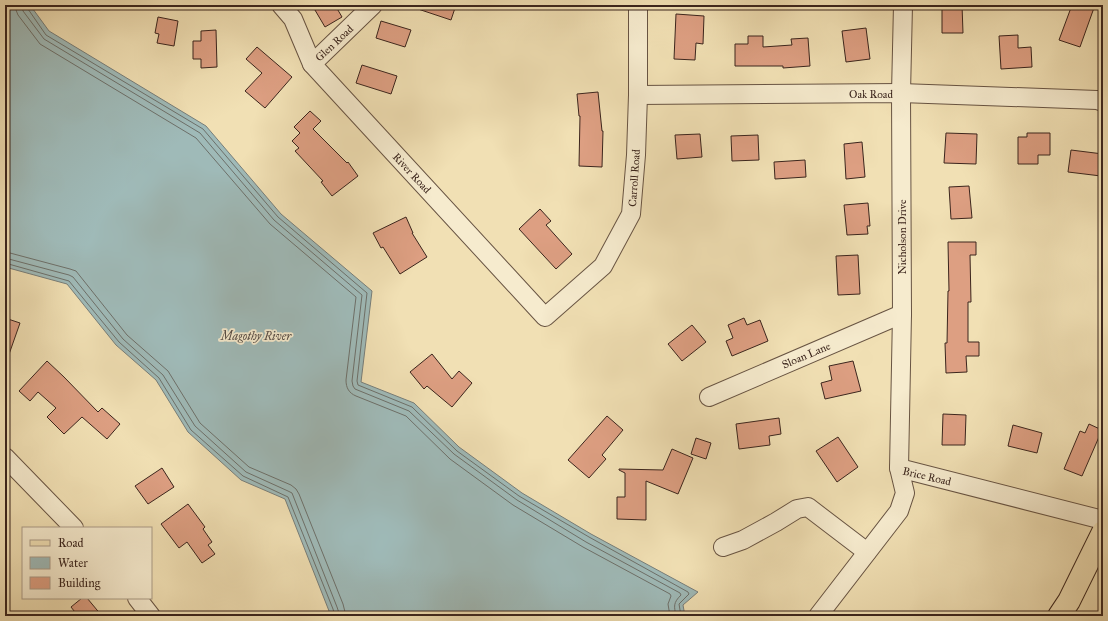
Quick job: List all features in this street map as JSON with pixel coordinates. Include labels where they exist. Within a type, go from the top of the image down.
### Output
[{"type":"main road","points":[[1060,616],[1103,532]]},
{"type":"street","name":"River Road","points":[[281,5],[293,19],[312,64],[545,317]]},
{"type":"street","name":"Glen Road","points":[[312,64],[373,5]]},
{"type":"street","name":"Carroll Road","points":[[545,317],[602,266],[631,214],[636,155],[638,5]]},
{"type":"street","name":"Nicholson Drive","points":[[899,468],[902,314],[901,93],[903,5]]},
{"type":"street","name":"Oak Road","points":[[638,95],[901,93],[1101,96]]},
{"type":"street","name":"Sloan Lane","points":[[709,397],[902,314]]},
{"type":"street","points":[[5,457],[73,527]]},
{"type":"street","name":"Brice Road","points":[[818,616],[899,511],[905,493],[899,468],[1103,520]]},
{"type":"street","points":[[723,547],[743,540],[797,509],[808,507],[867,552]]},
{"type":"street","points":[[138,599],[151,616]]},
{"type":"water","name":"Magothy River","points":[[5,5],[30,5],[49,31],[206,126],[281,214],[372,291],[361,382],[414,403],[459,447],[522,493],[591,534],[698,592],[683,605],[685,616],[331,616],[285,499],[241,480],[188,432],[156,380],[116,345],[67,284],[5,267]]},
{"type":"building","points":[[312,5],[335,5],[342,17],[325,27]]},
{"type":"building","points":[[412,5],[456,5],[451,20],[412,7]]},
{"type":"building","points":[[942,5],[962,5],[963,33],[942,33]]},
{"type":"building","points":[[1072,5],[1095,5],[1080,47],[1059,40]]},
{"type":"building","points":[[676,14],[704,16],[703,44],[696,43],[695,60],[674,59]]},
{"type":"building","points":[[158,17],[178,21],[174,46],[157,43],[159,34],[155,33]]},
{"type":"building","points":[[381,21],[411,30],[405,47],[376,38]]},
{"type":"building","points":[[866,28],[870,59],[846,62],[842,31]]},
{"type":"building","points":[[216,30],[217,67],[201,68],[201,59],[193,59],[193,41],[201,41],[201,31]]},
{"type":"building","points":[[1018,35],[1018,48],[1031,47],[1032,67],[1001,69],[999,36]]},
{"type":"building","points":[[748,36],[763,36],[763,47],[792,45],[791,39],[808,38],[810,66],[783,68],[783,66],[735,66],[735,44],[748,44]]},
{"type":"building","points":[[257,47],[292,77],[265,108],[245,91],[262,73],[246,59]]},
{"type":"building","points":[[362,65],[397,76],[391,94],[356,83]]},
{"type":"building","points":[[598,92],[603,131],[602,167],[579,166],[580,116],[577,94]]},
{"type":"building","points":[[310,111],[321,121],[313,129],[347,163],[348,162],[358,176],[332,196],[321,182],[323,181],[295,151],[299,148],[292,141],[300,133],[294,127]]},
{"type":"building","points":[[946,133],[977,134],[976,164],[944,163]]},
{"type":"building","points":[[1027,133],[1050,133],[1050,155],[1038,155],[1038,164],[1018,164],[1018,137],[1027,137]]},
{"type":"building","points":[[700,134],[702,157],[677,159],[675,135]]},
{"type":"building","points":[[758,135],[759,160],[732,161],[731,136]]},
{"type":"building","points":[[862,142],[865,177],[846,179],[844,144]]},
{"type":"building","points":[[1071,150],[1103,154],[1101,176],[1068,172]]},
{"type":"building","points":[[805,160],[806,177],[775,179],[774,162]]},
{"type":"building","points":[[969,186],[972,218],[951,219],[949,187]]},
{"type":"building","points":[[868,203],[870,226],[867,226],[868,234],[847,235],[844,205]]},
{"type":"building","points":[[540,209],[551,221],[546,225],[572,254],[556,269],[519,229]]},
{"type":"building","points":[[406,217],[412,233],[427,257],[400,274],[383,247],[381,248],[373,233]]},
{"type":"building","points":[[948,242],[976,242],[976,255],[970,255],[971,302],[968,302],[968,342],[979,342],[979,356],[966,356],[967,372],[946,373],[945,343],[947,343],[949,291]]},
{"type":"building","points":[[858,255],[860,294],[838,295],[836,256]]},
{"type":"building","points":[[5,318],[20,323],[7,360],[5,360]]},
{"type":"building","points":[[744,318],[747,325],[760,320],[768,341],[732,356],[726,341],[733,338],[728,325]]},
{"type":"building","points":[[692,325],[706,342],[682,361],[668,344]]},
{"type":"building","points":[[432,354],[452,379],[459,371],[472,383],[452,407],[427,386],[424,389],[410,372]]},
{"type":"building","points":[[47,361],[98,412],[102,408],[120,424],[107,439],[82,417],[64,434],[47,417],[56,408],[38,392],[30,401],[19,391]]},
{"type":"building","points":[[853,361],[861,391],[825,399],[821,383],[832,380],[829,366]]},
{"type":"building","points":[[943,414],[966,415],[965,445],[942,445]]},
{"type":"building","points":[[607,416],[623,430],[602,455],[606,459],[589,478],[568,460]]},
{"type":"building","points":[[779,418],[781,434],[769,436],[770,445],[739,449],[736,424]]},
{"type":"building","points":[[1089,424],[1102,430],[1082,476],[1064,469],[1080,431],[1085,433]]},
{"type":"building","points":[[1013,425],[1042,433],[1037,453],[1008,446]]},
{"type":"building","points":[[838,437],[858,467],[837,482],[816,451]]},
{"type":"building","points":[[696,438],[711,443],[706,459],[691,454]]},
{"type":"building","points":[[672,449],[693,458],[678,494],[646,481],[646,520],[617,519],[617,497],[625,497],[625,473],[619,469],[663,470]]},
{"type":"building","points":[[162,468],[174,487],[148,504],[135,486]]},
{"type":"building","points":[[188,504],[205,527],[203,529],[212,542],[208,545],[215,554],[202,563],[187,542],[179,548],[161,524]]},
{"type":"building","points":[[81,599],[88,599],[102,616],[78,616],[71,607]]}]
